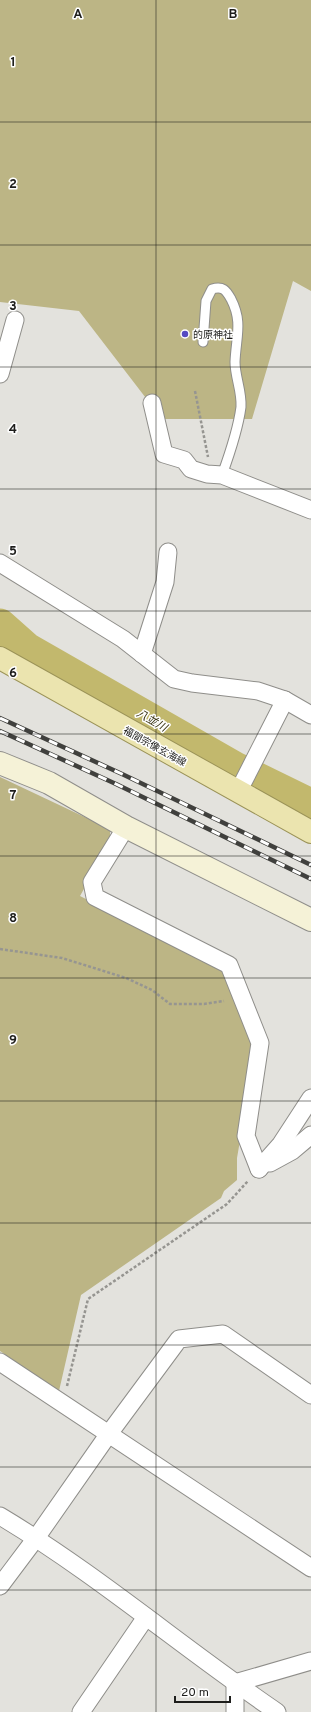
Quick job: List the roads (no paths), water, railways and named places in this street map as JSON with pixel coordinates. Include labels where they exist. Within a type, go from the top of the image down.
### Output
[{"type":"main road","name":"福間宗像玄海線","points":[[0,658],[242,785],[311,832]]},
{"type":"street","points":[[0,374],[15,320]]},
{"type":"street","points":[[152,403],[164,454],[184,460],[191,469],[217,475],[311,510]]},
{"type":"street","points":[[142,654],[165,582],[168,552]]},
{"type":"street","points":[[0,563],[123,639],[174,679],[192,683],[258,690],[285,700],[311,715]]},
{"type":"street","points":[[242,785],[285,700]]},
{"type":"street","points":[[0,763],[49,783],[126,827],[311,920]]},
{"type":"street","points":[[126,827],[92,882],[95,897],[229,964],[260,1043],[246,1136],[259,1169]]},
{"type":"street","points":[[259,1169],[281,1144],[311,1098]]},
{"type":"street","points":[[259,1169],[292,1151],[311,1135]]},
{"type":"street","points":[[0,1586],[36,1538],[108,1434],[179,1339],[223,1334],[311,1395]]},
{"type":"street","points":[[0,1362],[311,1568]]},
{"type":"street","points":[[0,1516],[36,1538],[277,1712]]},
{"type":"street","points":[[81,1712],[146,1617]]},
{"type":"street","points":[[235,1683],[311,1661]]},
{"type":"street","points":[[235,1683],[235,1712]]},
{"type":"lane","points":[[203,342],[206,301],[212,289],[219,287],[226,290],[237,310],[238,338],[235,362],[236,375],[241,396],[241,408],[232,447],[217,475]]},
{"type":"waterway","name":"八並川","points":[[0,625],[27,649],[235,768],[311,805]]},
{"type":"railway","points":[[0,718],[122,774],[311,865]]},
{"type":"railway","points":[[0,731],[116,784],[311,879]]},
{"type":"place","name":"的原神社","points":[[185,334]]}]
